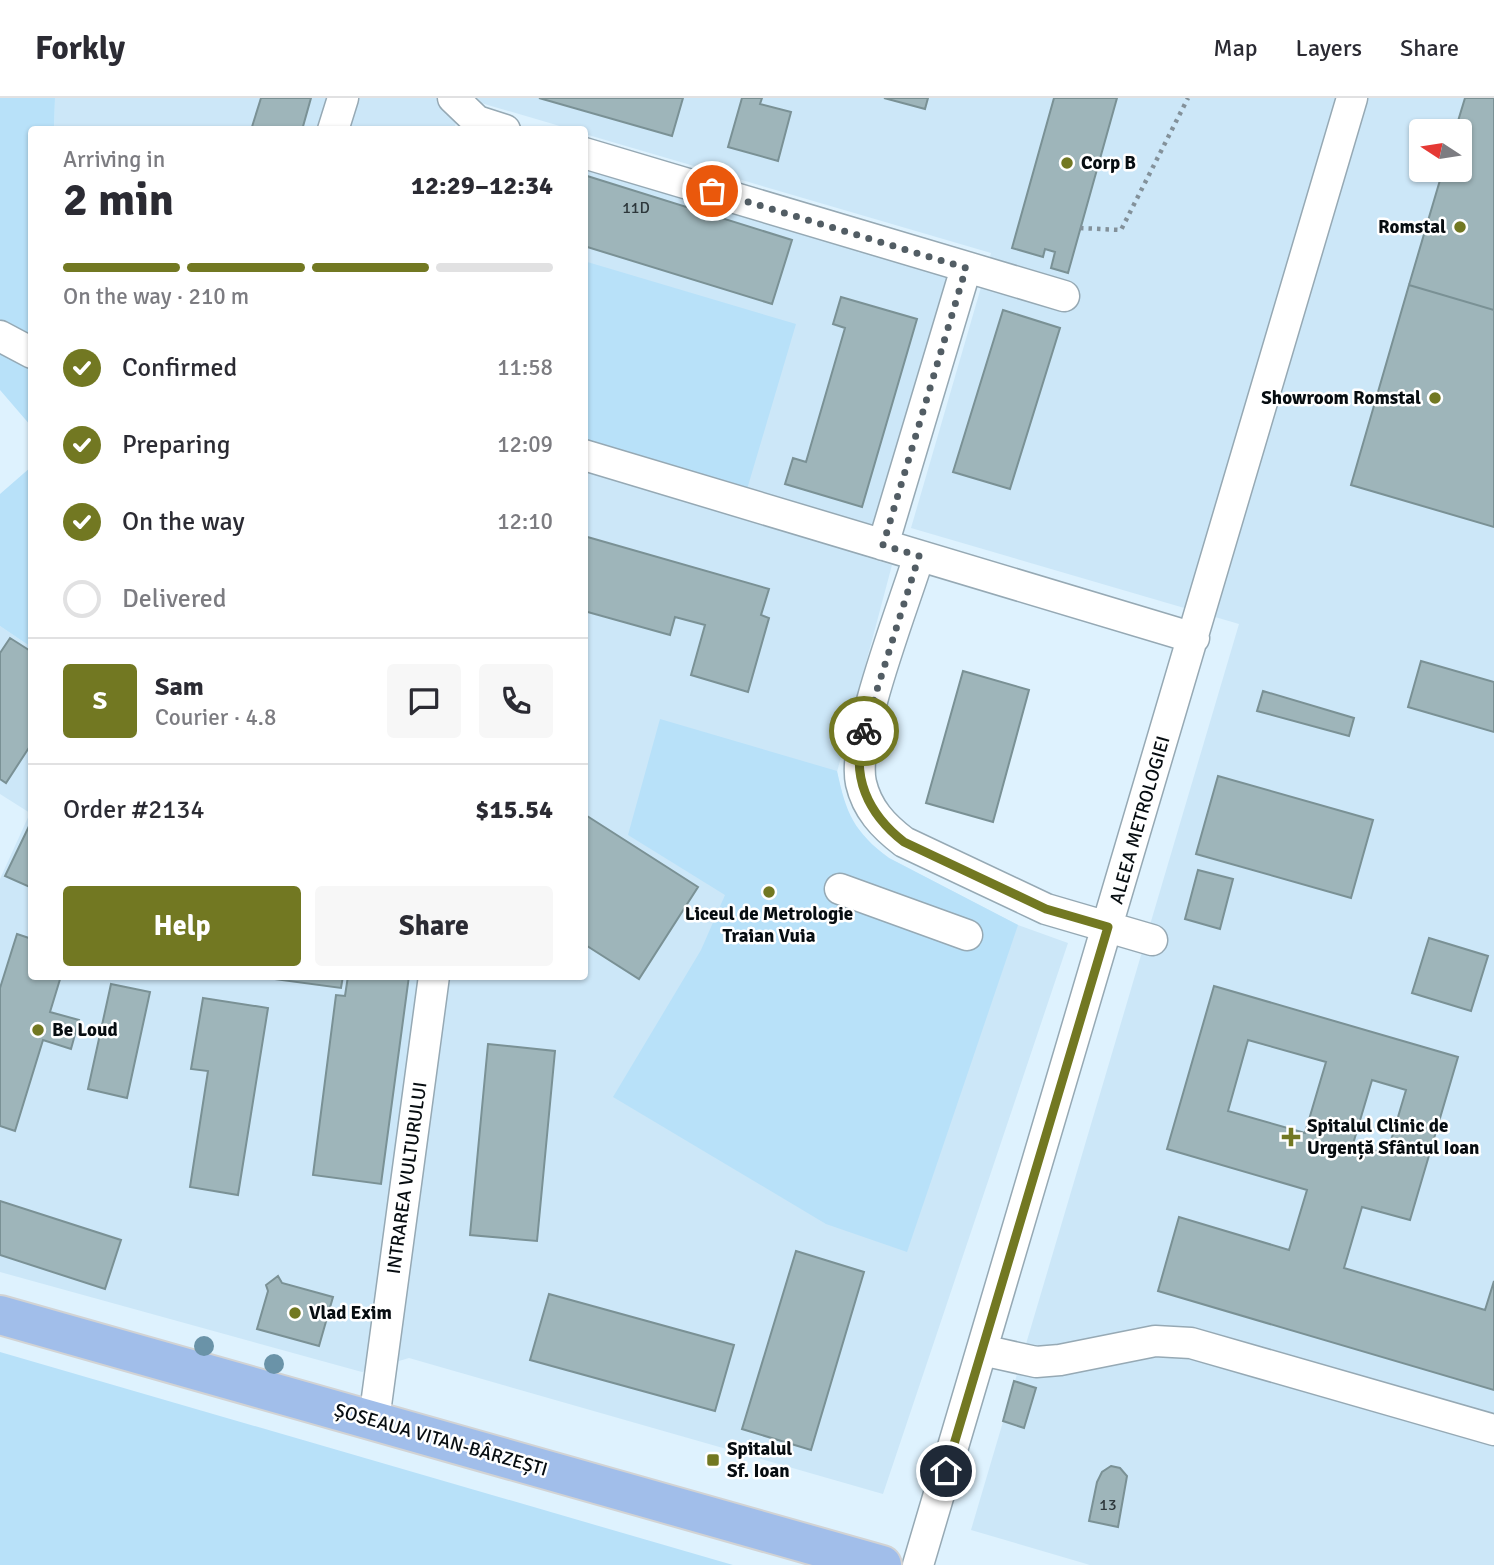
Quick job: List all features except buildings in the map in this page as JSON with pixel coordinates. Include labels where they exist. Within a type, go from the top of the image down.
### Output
[{"type":"main road","name":"ȘOSEAUA VITAN-BÂRZEȘTI","points":[[0,1315],[882,1565]]},
{"type":"street","points":[[334,126],[343,98]]},
{"type":"street","points":[[453,98],[477,121],[493,126]]},
{"type":"street","name":"ALEEA METROLOGIEI","points":[[918,1565],[1352,98]]},
{"type":"street","points":[[588,154],[1064,296]]},
{"type":"street","points":[[883,545],[966,268]]},
{"type":"street","points":[[0,336],[28,351]]},
{"type":"street","points":[[588,456],[1194,638]]},
{"type":"street","points":[[919,556],[863,737],[860,780],[870,807],[888,830],[904,842],[1046,909],[1152,940]]},
{"type":"street","points":[[840,889],[967,935]]},
{"type":"street","name":"INTRAREA VULTURULUI","points":[[374,1420],[433,980]]},
{"type":"street","points":[[982,1350],[1036,1362],[1060,1360],[1155,1341],[1191,1343],[1494,1430]]},
{"type":"path","points":[[1080,228],[1121,230],[1188,98]]},
{"type":"shaded area","points":[[0,98],[55,98],[54,126],[28,126],[28,423],[0,390]]},
{"type":"shaded area","points":[[55,98],[464,98],[455,126],[54,126]]},
{"type":"shaded area","points":[[464,98],[1494,98],[1494,1565],[1090,1565],[971,1530],[1239,624],[911,528],[991,253],[588,135],[588,126],[560,126]]},
{"type":"shaded area","name":"Liceul de Metrologie Traian Vuia","points":[[588,166],[953,274],[866,557],[892,565],[837,772],[845,805],[853,823],[872,845],[889,858],[1018,925],[1068,943],[883,1494],[409,1358],[362,1372],[0,1272],[0,879],[28,817],[28,980],[588,980]]},
{"type":"shaded area","points":[[588,262],[796,324],[745,496],[588,450]]},
{"type":"shaded area","points":[[28,470],[28,645],[0,626],[0,494]]},
{"type":"shaded area","name":"Liceul de Metrologie Traian Vuia","points":[[0,626],[28,645],[28,812],[0,794]]},
{"type":"shaded area","points":[[660,719],[837,771],[853,820],[877,849],[889,858],[1018,925],[907,1252],[826,1224],[613,1097],[701,950],[725,895],[628,835]]},
{"type":"shaded area","points":[[0,1352],[733,1565],[0,1565]]},
{"type":"way so far","points":[[712,191],[966,268],[883,545],[919,556],[864,731]]},
{"type":"place","name":"Corp B","points":[[1067,163]]},
{"type":"place","name":"Romstal","points":[[1460,227]]},
{"type":"place","name":"Showroom Romstal","points":[[1435,398]]},
{"type":"place","name":"Liceul de Metrologie Traian Vuia","points":[[769,892]]},
{"type":"place","name":"Be Loud","points":[[38,1030]]},
{"type":"place","name":"Spitalul Clinic de Urgență Sfântul Ioan","points":[[1291,1137]]},
{"type":"place","name":"Vlad Exim","points":[[295,1313]]},
{"type":"place","name":"Spitalul Sf. Ioan","points":[[713,1460]]},
{"type":"route","points":[[864,731],[860,751],[860,780],[870,807],[888,830],[904,842],[1046,909],[1108,927],[946,1471]]}]
